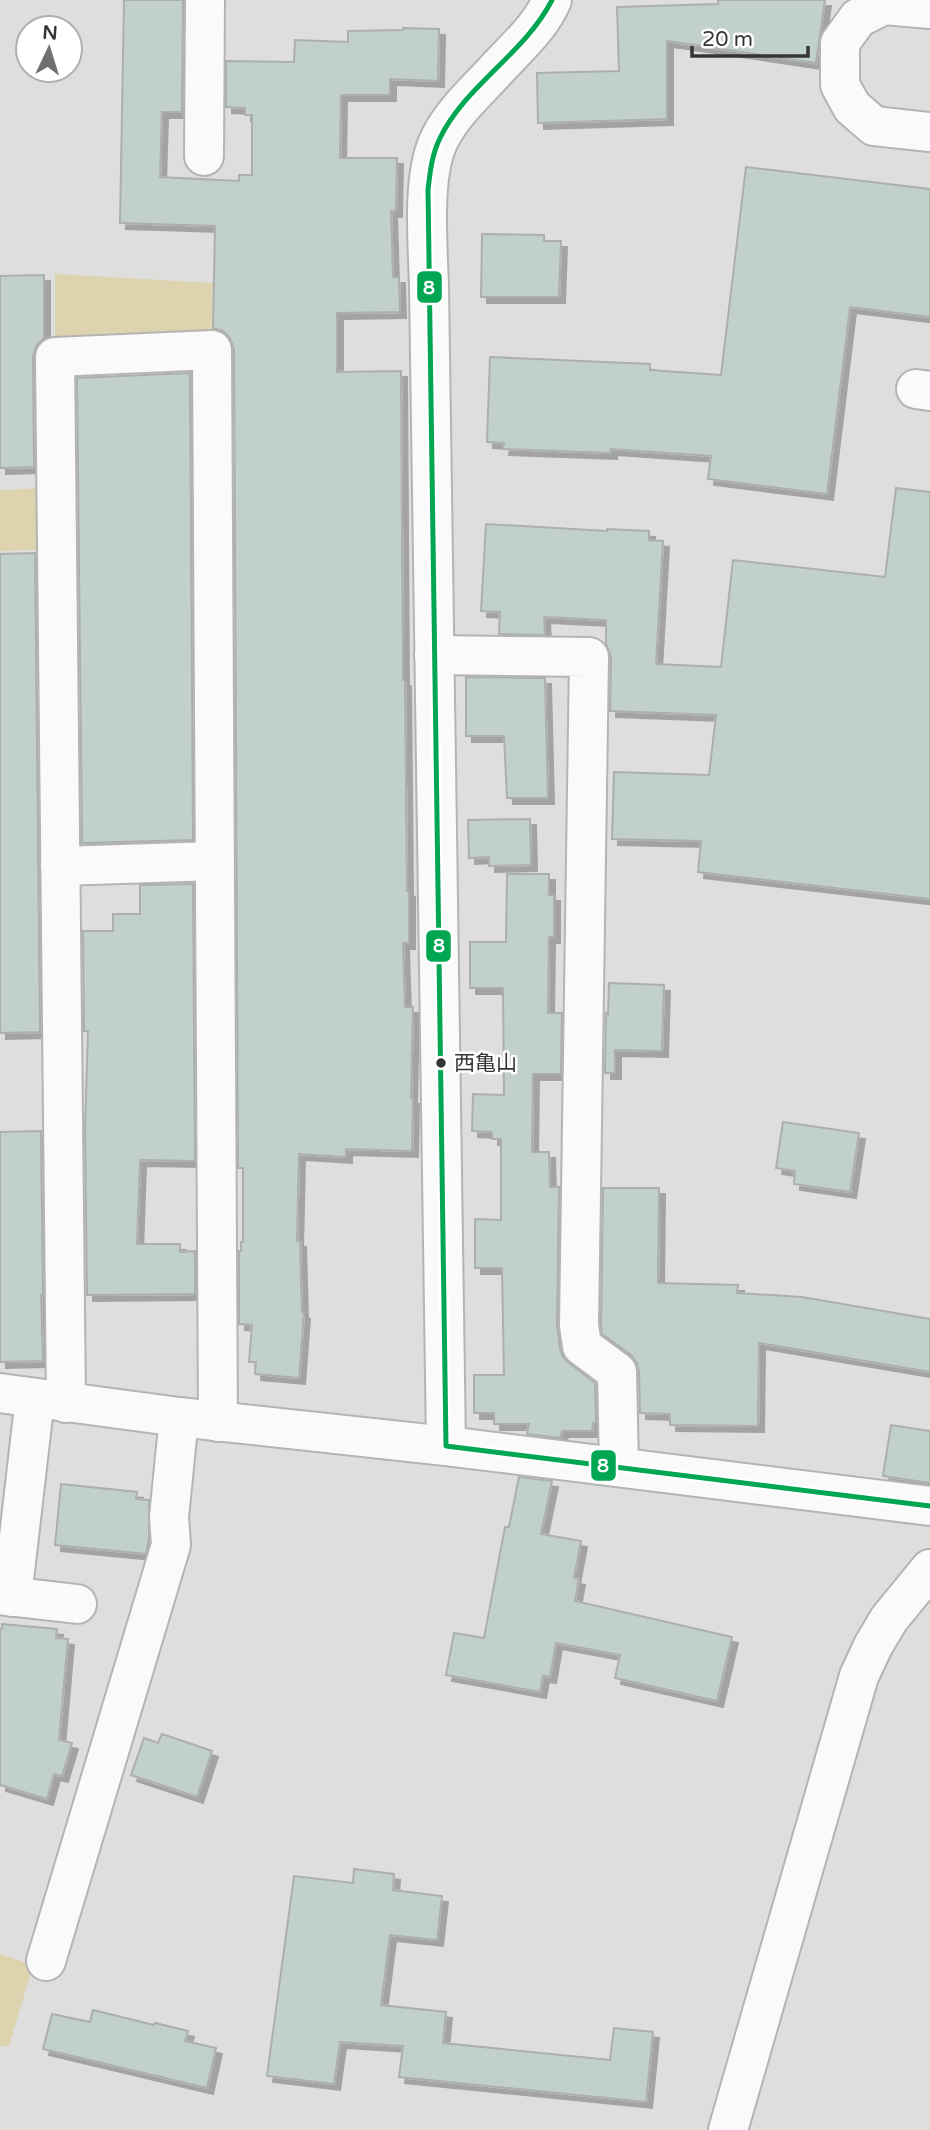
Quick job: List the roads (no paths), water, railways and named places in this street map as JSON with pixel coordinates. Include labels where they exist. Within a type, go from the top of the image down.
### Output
[{"type":"street","points":[[204,156],[205,0]]},
{"type":"street","points":[[446,1446],[429,287],[430,169],[439,139],[457,113],[539,22],[552,0]]},
{"type":"street","points":[[930,9],[884,5],[858,18],[840,43],[840,85],[852,107],[874,126],[930,132]]},
{"type":"street","points":[[77,1604],[6,1596],[34,1398],[60,866],[55,357],[212,350],[218,1422]]},
{"type":"street","points":[[434,655],[590,657],[579,1325],[582,1346],[617,1373],[619,1467]]},
{"type":"street","points":[[60,866],[215,861]]},
{"type":"street","points":[[34,1398],[930,1506]]},
{"type":"street","points":[[46,1961],[171,1545],[169,1517],[179,1417]]},
{"type":"street","points":[[728,2130],[859,1676],[889,1619],[930,1569]]},
{"type":"place","name":"西亀山","points":[[441,1063]]}]
